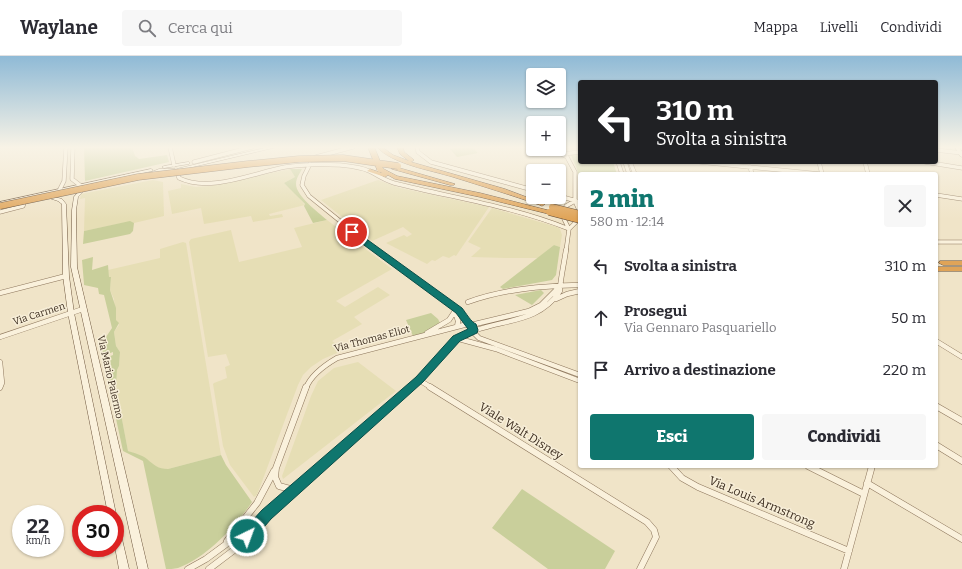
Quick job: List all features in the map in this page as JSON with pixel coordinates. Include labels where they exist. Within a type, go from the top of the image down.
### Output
[{"type":"highway","points":[[0,207],[138,180],[209,171]]},
{"type":"highway","points":[[370,171],[480,195],[578,214]]},
{"type":"highway","points":[[384,171],[395,177]]},
{"type":"highway","points":[[410,171],[550,209],[578,219]]},
{"type":"highway","points":[[412,171],[526,200]]},
{"type":"highway","points":[[439,171],[526,199]]},
{"type":"highway","points":[[542,204],[550,209]]},
{"type":"highway","points":[[938,263],[962,263]]},
{"type":"highway","points":[[938,269],[962,269]]},
{"type":"street","points":[[59,191],[64,181],[65,171]]},
{"type":"street","points":[[72,171],[72,179],[81,188]]},
{"type":"street","points":[[0,207],[26,197],[131,181],[157,171]]},
{"type":"street","points":[[177,171],[178,176],[183,181],[202,184],[269,171]]},
{"type":"street","points":[[307,171],[302,185],[309,196],[383,256],[453,306],[465,317],[479,338],[578,374]]},
{"type":"street","points":[[370,171],[377,176],[397,184],[474,200],[555,222],[569,229]]},
{"type":"street","points":[[464,171],[526,188]]},
{"type":"street","points":[[569,229],[577,221],[578,206],[575,201],[575,171]]},
{"type":"street","points":[[790,171],[801,172]]},
{"type":"street","points":[[0,207],[51,197],[81,188]]},
{"type":"street","name":"Via Mario Palermo","points":[[81,188],[76,196],[74,210],[74,267],[143,569]]},
{"type":"street","points":[[938,195],[962,199]]},
{"type":"street","points":[[24,203],[26,197]]},
{"type":"street","points":[[51,197],[60,200],[64,204],[66,276],[71,313],[110,505]]},
{"type":"street","points":[[566,198],[578,202]]},
{"type":"street","points":[[555,300],[560,291],[559,287],[562,278],[569,229],[564,219],[566,206],[575,201]]},
{"type":"street","points":[[938,242],[962,242]]},
{"type":"street","points":[[0,293],[66,276]]},
{"type":"street","points":[[468,302],[488,295],[541,287],[578,285]]},
{"type":"street","points":[[559,287],[578,291]]},
{"type":"street","name":"Via Thomas Eliot","points":[[222,547],[257,503],[276,468],[305,389],[318,370],[330,361],[346,355],[529,311],[541,304],[559,287]]},
{"type":"street","points":[[188,569],[206,559],[267,514],[419,380],[458,339],[473,331],[535,314],[555,300],[567,294],[578,291]]},
{"type":"street","points":[[451,333],[456,328],[458,321],[453,306]]},
{"type":"street","name":"Via Carmen","points":[[0,337],[83,309]]},
{"type":"street","points":[[422,336],[449,320],[455,311]]},
{"type":"street","points":[[445,331],[451,333],[458,339],[496,349],[578,380]]},
{"type":"street","points":[[938,342],[962,357]]},
{"type":"street","points":[[0,362],[2,383],[0,388]]},
{"type":"street","name":"Viale Walt Disney","points":[[419,380],[647,522],[654,530],[656,537],[640,569]]},
{"type":"street","points":[[938,407],[962,421]]},
{"type":"street","points":[[938,446],[962,461]]},
{"type":"street","points":[[276,468],[275,477],[279,486],[294,490]]},
{"type":"street","name":"Via Louis Armstrong","points":[[673,468],[682,478],[698,487],[849,551]]},
{"type":"street","points":[[812,468],[864,494]]},
{"type":"street","points":[[844,569],[871,468]]},
{"type":"street","points":[[867,483],[962,539]]},
{"type":"street","points":[[209,569],[238,547],[267,514]]},
{"type":"street","points":[[121,557],[124,569]]},
{"type":"shaded area","points":[[281,171],[291,171],[295,177],[284,183],[305,205],[269,214],[270,216],[282,214],[283,217],[253,222],[251,216],[204,224],[201,208],[172,214],[168,191],[181,188],[181,184],[196,187],[210,186]]},
{"type":"shaded area","points":[[153,180],[163,182],[164,216],[134,223],[127,222],[84,231],[85,198],[80,199],[81,194]]},
{"type":"shaded area","points":[[378,180],[400,188],[489,207],[456,256],[454,255],[449,258],[443,256],[435,261],[432,260],[427,264],[386,243],[404,235],[407,237],[412,234],[403,227],[372,241],[321,200]]},
{"type":"shaded area","points":[[492,208],[557,227],[560,229],[562,235],[560,247],[554,245],[538,258],[471,257],[481,248],[468,242]]},
{"type":"shaded area","points":[[327,220],[392,269],[336,301],[345,307],[378,287],[390,295],[354,317],[362,324],[332,341],[344,350],[323,359],[311,367],[303,375],[257,495],[254,497],[230,465],[223,446],[213,384],[227,378],[225,367],[230,365],[226,354],[208,357],[189,242],[191,239],[231,230],[239,262],[302,247],[294,228]]},
{"type":"shaded area","points":[[183,242],[186,243],[221,455],[168,469],[162,469],[153,466],[141,456],[128,451],[116,388],[120,352],[116,346],[114,332],[119,325],[116,320],[114,299],[110,290],[111,277],[109,277],[108,270],[160,258],[160,249]]},
{"type":"shaded area","points":[[358,362],[396,391],[283,479],[282,476],[311,396],[318,381],[334,368]]},
{"type":"green space","points":[[85,171],[129,171],[85,181]]},
{"type":"green space","points":[[291,171],[301,171],[296,184],[297,189],[303,199],[327,220],[313,223],[304,206],[305,204],[284,183],[295,177]]},
{"type":"green space","points":[[577,171],[616,172],[578,172],[578,175]]},
{"type":"green space","points":[[130,221],[134,223],[133,231],[130,234],[83,244],[84,231]]},
{"type":"green space","points":[[554,245],[560,247],[556,275],[552,280],[503,289],[500,287]]},
{"type":"green space","points":[[93,257],[92,270],[108,265],[109,277],[111,277],[110,290],[116,308],[116,320],[119,323],[114,332],[116,346],[120,352],[116,388],[128,451],[143,456],[154,465],[165,469],[221,455],[226,465],[252,502],[238,521],[210,549],[189,563],[178,568],[166,569],[143,461],[123,451],[103,359],[113,355],[113,352],[102,356],[100,346],[112,328],[104,295],[99,294],[98,288],[84,285],[82,260]]},
{"type":"green space","points":[[541,290],[544,293],[532,305],[515,295]]},
{"type":"green space","points":[[431,313],[438,319],[441,325],[430,333],[413,336],[406,320]]},
{"type":"green space","points":[[522,489],[615,551],[605,569],[548,569],[492,528]]},
{"type":"route","points":[[247,536],[267,514],[419,380],[456,339],[459,339],[473,330],[472,326],[459,310],[352,232]]}]
